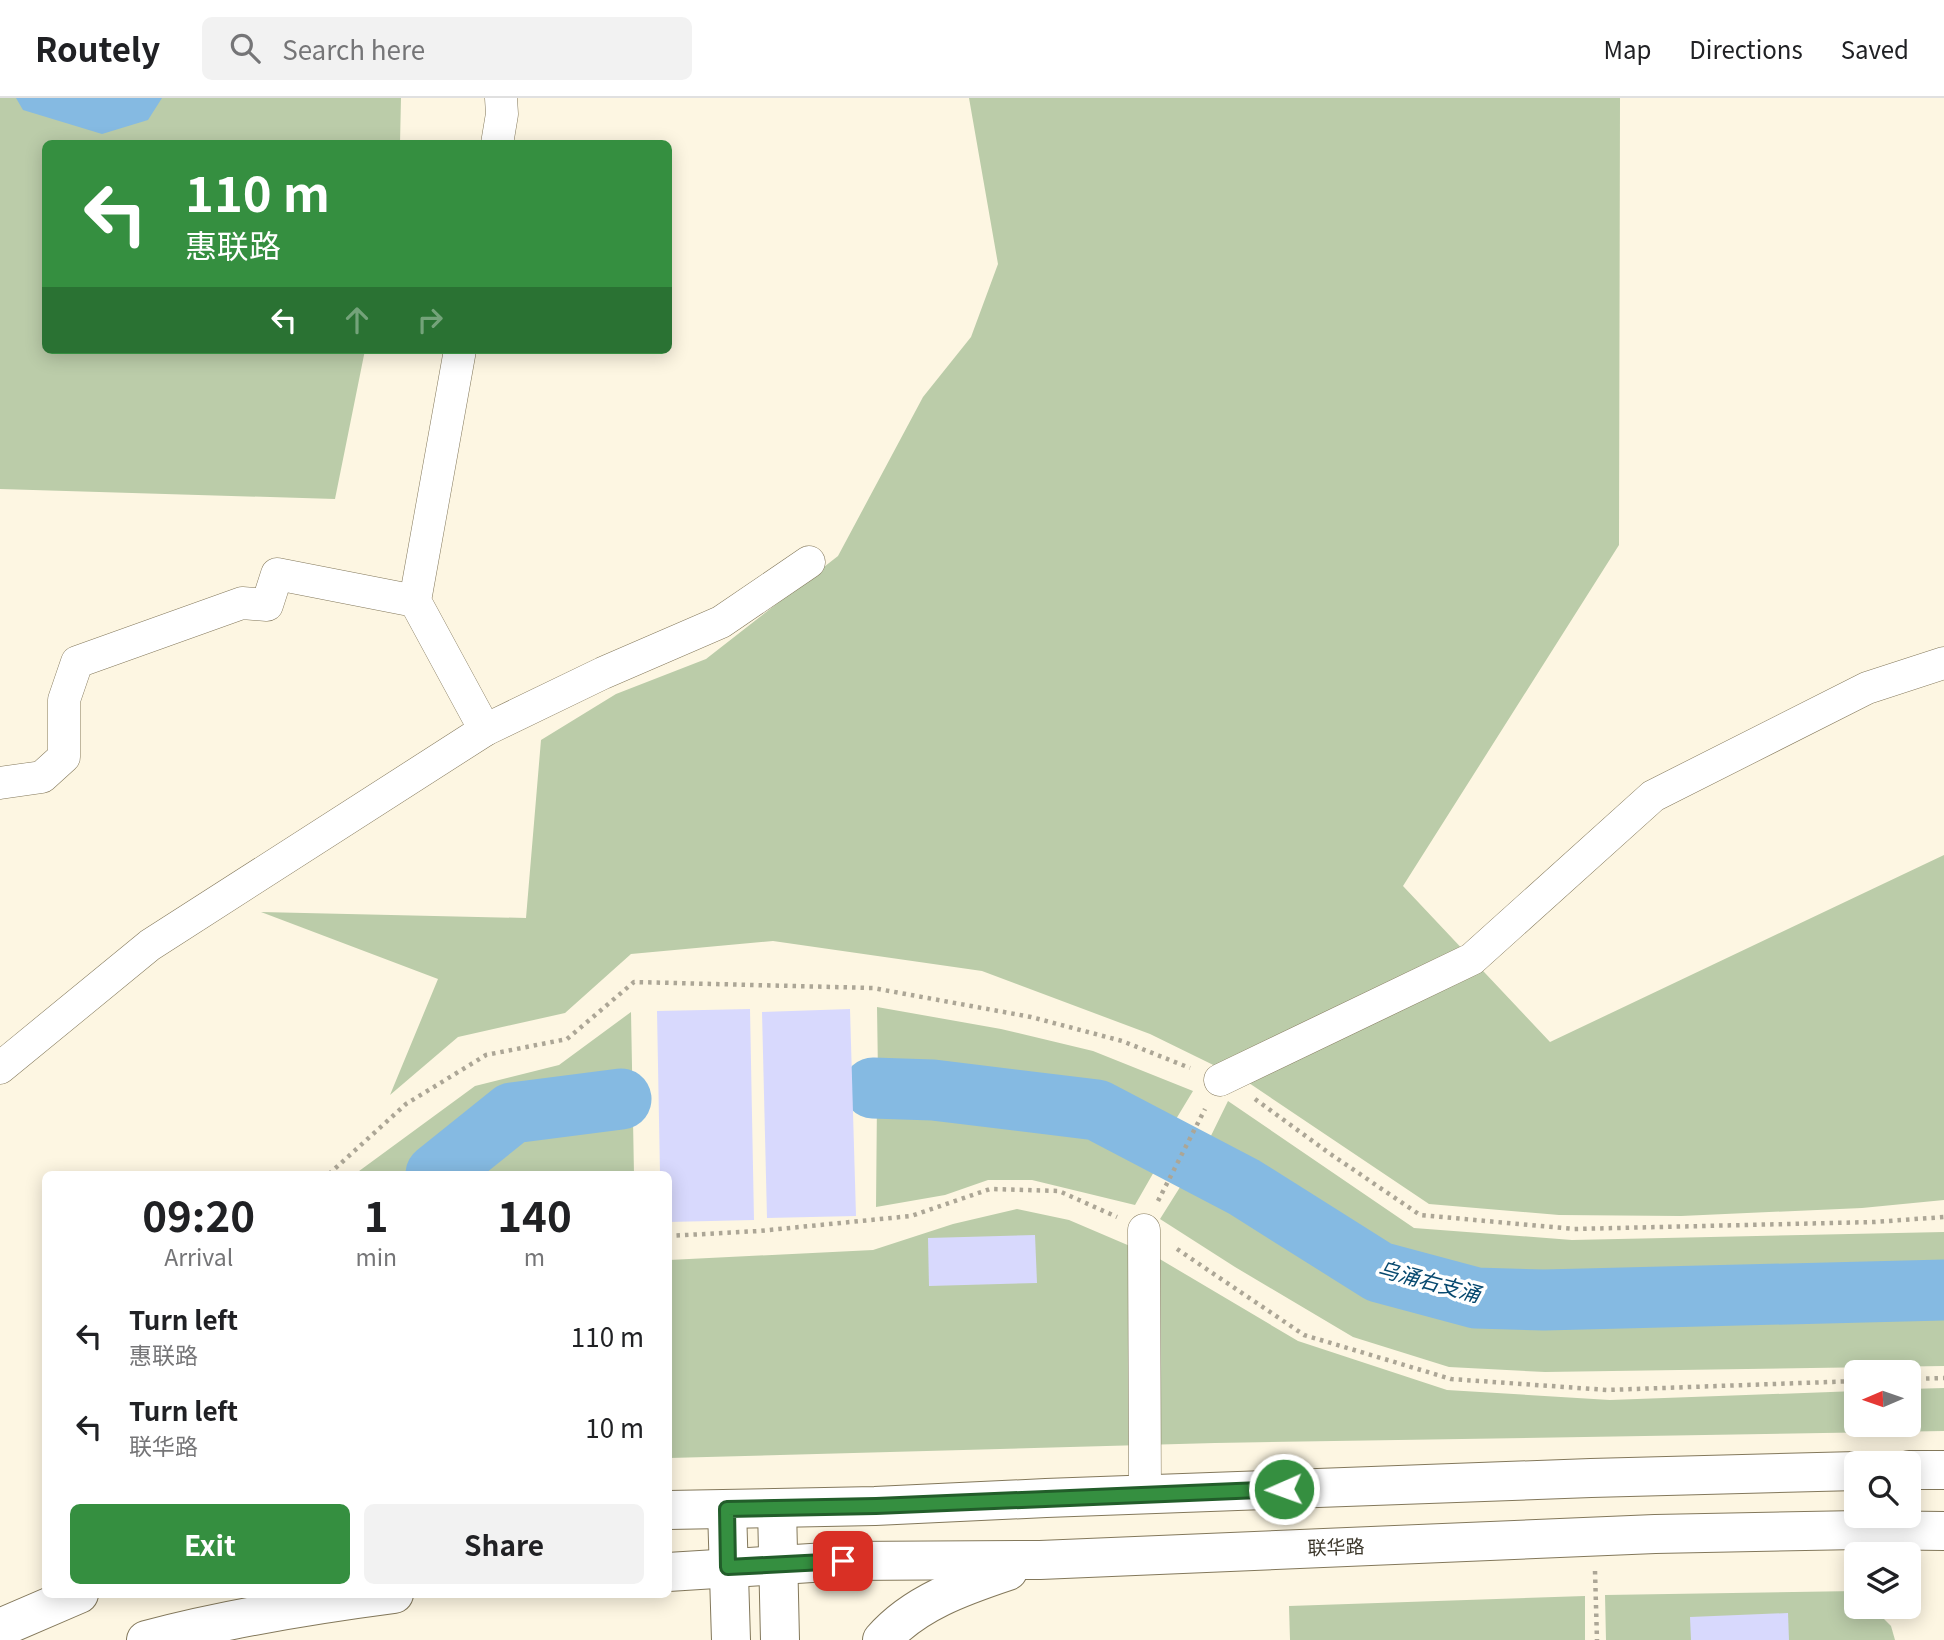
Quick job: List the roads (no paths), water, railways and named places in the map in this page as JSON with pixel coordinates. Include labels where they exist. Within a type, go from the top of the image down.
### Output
[{"type":"street","points":[[498,140],[502,114],[500,98]]},
{"type":"street","points":[[459,354],[415,601],[485,730]]},
{"type":"street","points":[[0,1068],[150,945],[485,730],[603,673],[721,622],[809,562]]},
{"type":"street","points":[[0,783],[43,777],[64,757],[64,700],[77,662],[242,603],[267,605],[277,574],[415,601]]},
{"type":"street","points":[[1213,1093],[1472,959],[1653,796],[1867,688],[1944,663]]},
{"type":"street","points":[[1145,1494],[1150,1216]]},
{"type":"street","points":[[1921,1470],[1944,1470]]},
{"type":"street","points":[[672,1510],[876,1506],[1145,1494],[1844,1471]]},
{"type":"street","points":[[777,1508],[780,1640]]},
{"type":"street","points":[[727,1509],[731,1640]]},
{"type":"street","name":"联华路","points":[[672,1572],[778,1564],[884,1560],[1040,1560],[1655,1534],[1944,1531]]},
{"type":"street","points":[[882,1640],[892,1629],[956,1588],[1040,1560]]},
{"type":"street","points":[[0,1629],[70,1598]]},
{"type":"street","points":[[146,1640],[208,1623],[304,1605],[361,1598]]},
{"type":"water","points":[[16,98],[162,98],[148,120],[102,134],[23,110]]},
{"type":"waterway","name":"乌涌右支涌","points":[[873,1088],[933,1090],[1097,1110],[1244,1187],[1379,1272],[1476,1298],[1544,1300],[1944,1290]]},
{"type":"waterway","name":"乌涌右支涌","points":[[440,1171],[512,1113],[621,1099]]}]
